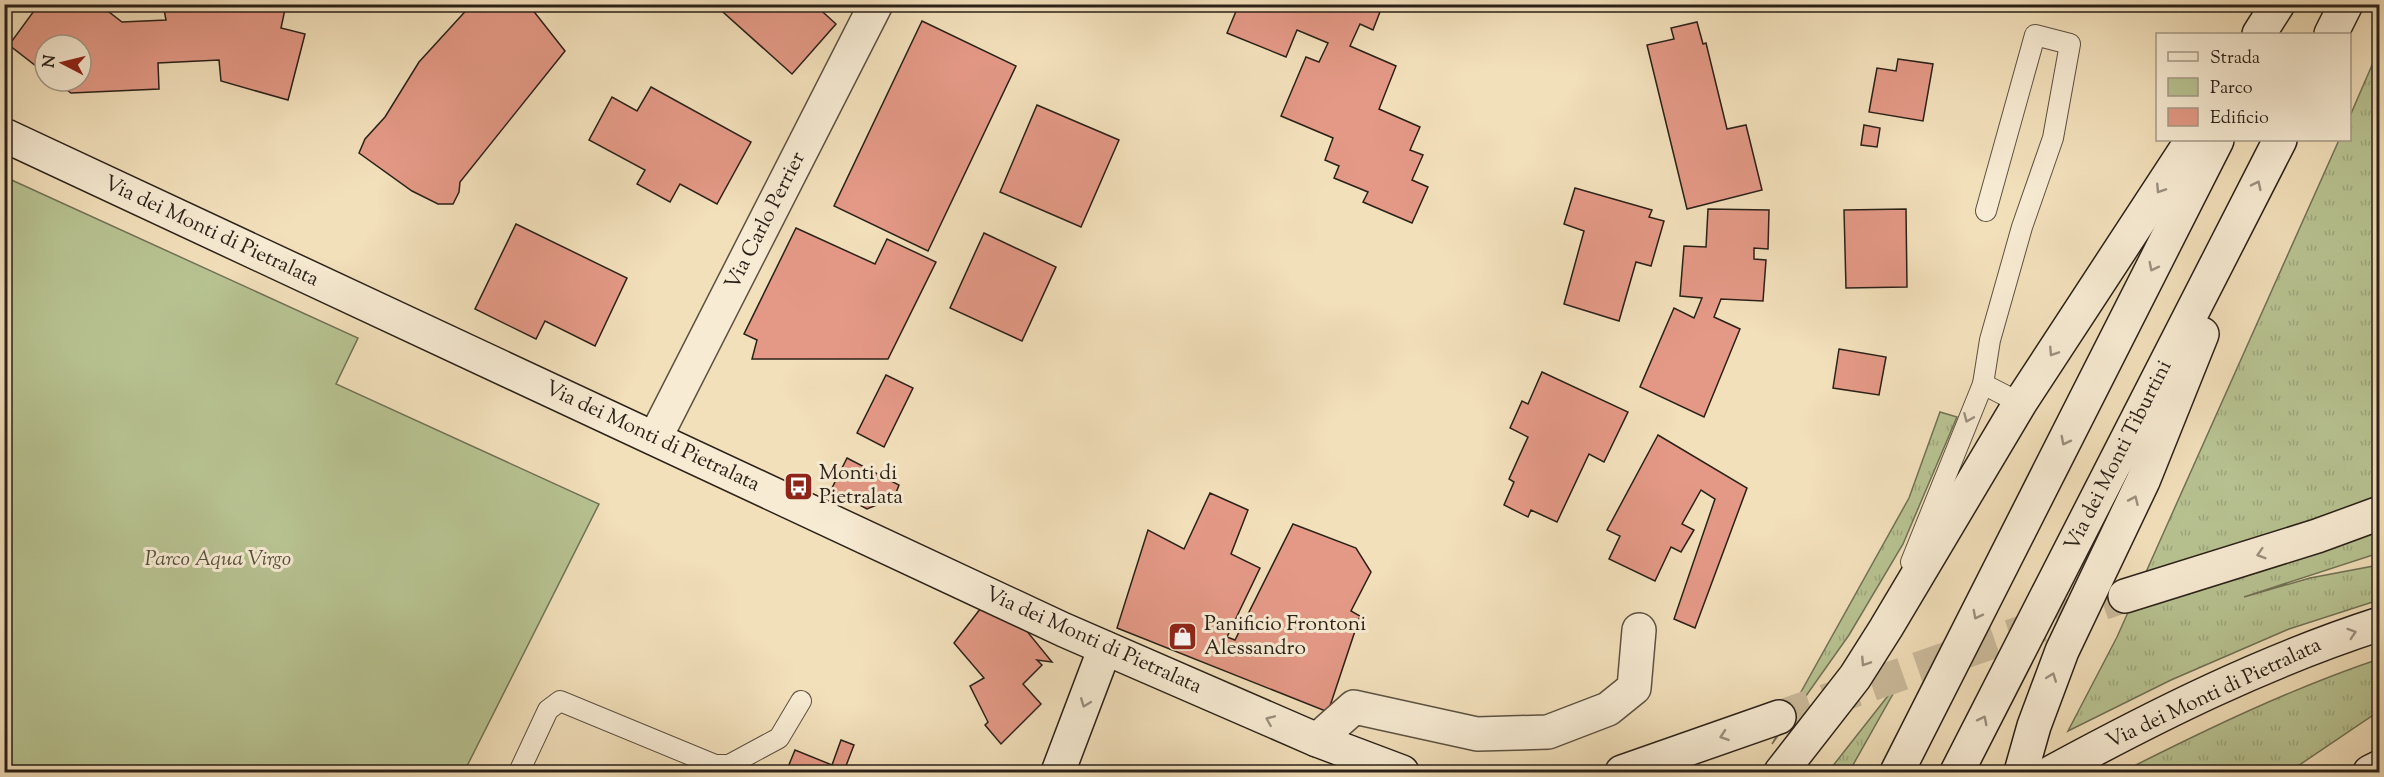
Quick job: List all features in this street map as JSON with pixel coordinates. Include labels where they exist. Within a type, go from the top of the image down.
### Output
[{"type":"street","name":"Via Carlo Perrier","points":[[655,438],[876,4]]},
{"type":"street","points":[[2260,33],[2278,4]]},
{"type":"street","points":[[2271,33],[2286,4]]},
{"type":"street","points":[[2332,33],[2346,4]]},
{"type":"street","name":"Via dei Monti di Pietralata","points":[[4,135],[358,302],[1105,648],[1317,740],[1402,772]]},
{"type":"street","points":[[1781,772],[1837,702],[1886,628],[2020,402],[2191,141]]},
{"type":"street","points":[[1897,772],[2216,141]]},
{"type":"street","name":"Via dei Monti Tiburtini","points":[[1957,772],[2280,141]]},
{"type":"street","points":[[2021,772],[2034,726],[2062,651],[2122,528],[2187,375],[2235,230]]},
{"type":"street","points":[[2125,596],[2317,536],[2379,513]]},
{"type":"street","points":[[2317,536],[2379,534]]},
{"type":"street","name":"Via dei Monti di Pietralata","points":[[2052,772],[2141,723],[2237,679],[2339,637],[2379,624]]},
{"type":"street","points":[[1317,740],[1354,707],[1477,734],[1548,732],[1608,709],[1634,688],[1639,630]]},
{"type":"street","points":[[1058,772],[1105,648]]},
{"type":"street","points":[[1622,772],[1779,717]]},
{"type":"street","points":[[2370,772],[2379,767]]},
{"type":"lane","points":[[1886,628],[1983,384],[1990,340],[2022,227],[2052,138],[2070,45],[2035,35],[1986,211]]},
{"type":"lane","points":[[1983,384],[2020,402]]},
{"type":"lane","points":[[519,772],[548,710],[560,701],[714,769],[729,765],[780,738],[801,701]]},
{"type":"path","points":[[4,298],[9,315]]},
{"type":"green space","points":[[2379,49],[2379,553],[2244,597],[2310,578],[2379,565],[2379,600],[2289,629],[2171,680],[2068,731],[2117,637],[2339,141],[2351,141],[2351,114]]},
{"type":"green space","name":"Parco Aqua Virgo","points":[[5,177],[358,338],[336,384],[599,504],[464,772],[5,772]]},
{"type":"green space","points":[[1940,412],[1957,417],[1903,544],[1849,635],[1772,744],[1909,498]]},
{"type":"green space","points":[[2379,659],[2379,711],[2289,772],[2122,772],[2248,711],[2313,683]]},
{"type":"green space","points":[[1902,678],[1849,772],[1828,772]]},
{"type":"building","points":[[39,4],[107,4],[104,8],[122,22],[166,20],[163,4],[303,4],[299,11],[285,9],[281,28],[305,34],[288,100],[221,81],[219,60],[158,63],[159,89],[93,92],[93,33],[33,33],[33,64],[9,45]]},
{"type":"building","points":[[472,4],[528,4],[565,51],[460,182],[459,192],[453,204],[438,204],[412,191],[359,153],[365,139],[385,117],[419,62]]},
{"type":"building","points":[[714,4],[814,4],[836,24],[792,74]]},
{"type":"building","points":[[1239,4],[1383,4],[1373,30],[1360,24],[1350,46],[1396,66],[1379,109],[1420,127],[1410,150],[1423,155],[1412,180],[1428,187],[1412,223],[1363,202],[1368,192],[1334,178],[1339,166],[1325,160],[1333,138],[1281,116],[1306,57],[1319,62],[1328,43],[1297,30],[1286,57],[1227,33]]},
{"type":"building","points":[[922,21],[1016,66],[928,251],[834,206]]},
{"type":"building","points":[[1697,22],[1703,44],[1706,43],[1727,129],[1746,125],[1762,190],[1687,209],[1647,45],[1674,39],[1671,28]]},
{"type":"building","points":[[1898,59],[1933,64],[1923,121],[1869,112],[1877,68],[1896,71]]},
{"type":"building","points":[[651,87],[751,142],[717,204],[680,184],[670,202],[637,184],[645,170],[589,140],[612,97],[637,111]]},
{"type":"building","points":[[1037,105],[1119,140],[1081,227],[1000,192]]},
{"type":"building","points":[[1864,125],[1880,128],[1877,147],[1861,145]]},
{"type":"building","points":[[1575,188],[1652,210],[1649,217],[1664,221],[1651,266],[1636,262],[1619,321],[1564,304],[1584,231],[1564,224]]},
{"type":"building","points":[[1708,209],[1769,210],[1768,249],[1754,248],[1754,259],[1766,260],[1763,301],[1721,299],[1714,317],[1740,329],[1704,417],[1640,387],[1674,308],[1694,318],[1702,298],[1680,296],[1684,246],[1706,247]]},
{"type":"building","points":[[1906,209],[1907,287],[1846,288],[1844,210]]},
{"type":"building","points":[[516,224],[627,278],[595,346],[545,321],[536,339],[475,309]]},
{"type":"building","points":[[796,228],[875,264],[887,239],[936,262],[888,359],[752,359],[757,340],[744,334]]},
{"type":"building","points":[[984,233],[1056,267],[1022,341],[950,308]]},
{"type":"building","points":[[1839,349],[1886,357],[1879,395],[1833,388]]},
{"type":"building","points":[[1542,372],[1628,412],[1604,462],[1589,454],[1557,522],[1531,510],[1528,517],[1504,505],[1514,482],[1509,479],[1528,437],[1510,428],[1522,401],[1528,404]]},
{"type":"building","points":[[886,375],[913,388],[884,447],[857,433]]},
{"type":"building","points":[[1658,435],[1747,488],[1695,628],[1674,619],[1715,499],[1701,490],[1682,524],[1694,530],[1681,552],[1671,547],[1655,581],[1609,559],[1620,536],[1607,530]]},
{"type":"building","points":[[847,458],[899,485],[894,498],[867,509],[831,490]]},
{"type":"building","points":[[1210,493],[1248,510],[1231,554],[1260,568],[1227,637],[1235,640],[1293,524],[1356,548],[1371,572],[1351,611],[1360,616],[1328,712],[1117,628],[1148,530],[1184,549]]},
{"type":"building","points":[[984,604],[1017,619],[1052,662],[1037,660],[1042,665],[1023,684],[1041,704],[1001,744],[985,725],[988,722],[970,686],[984,678],[954,643]]},
{"type":"building","points":[[841,740],[854,745],[844,771],[849,772],[786,772],[795,750],[832,765]]},
{"type":"tunnel","points":[[1779,717],[2125,596]]},
{"type":"place","name":"Monti di Pietralata","points":[[798,486]]},
{"type":"place","name":"Panificio Frontoni Alessandro","points":[[1183,637]]}]
